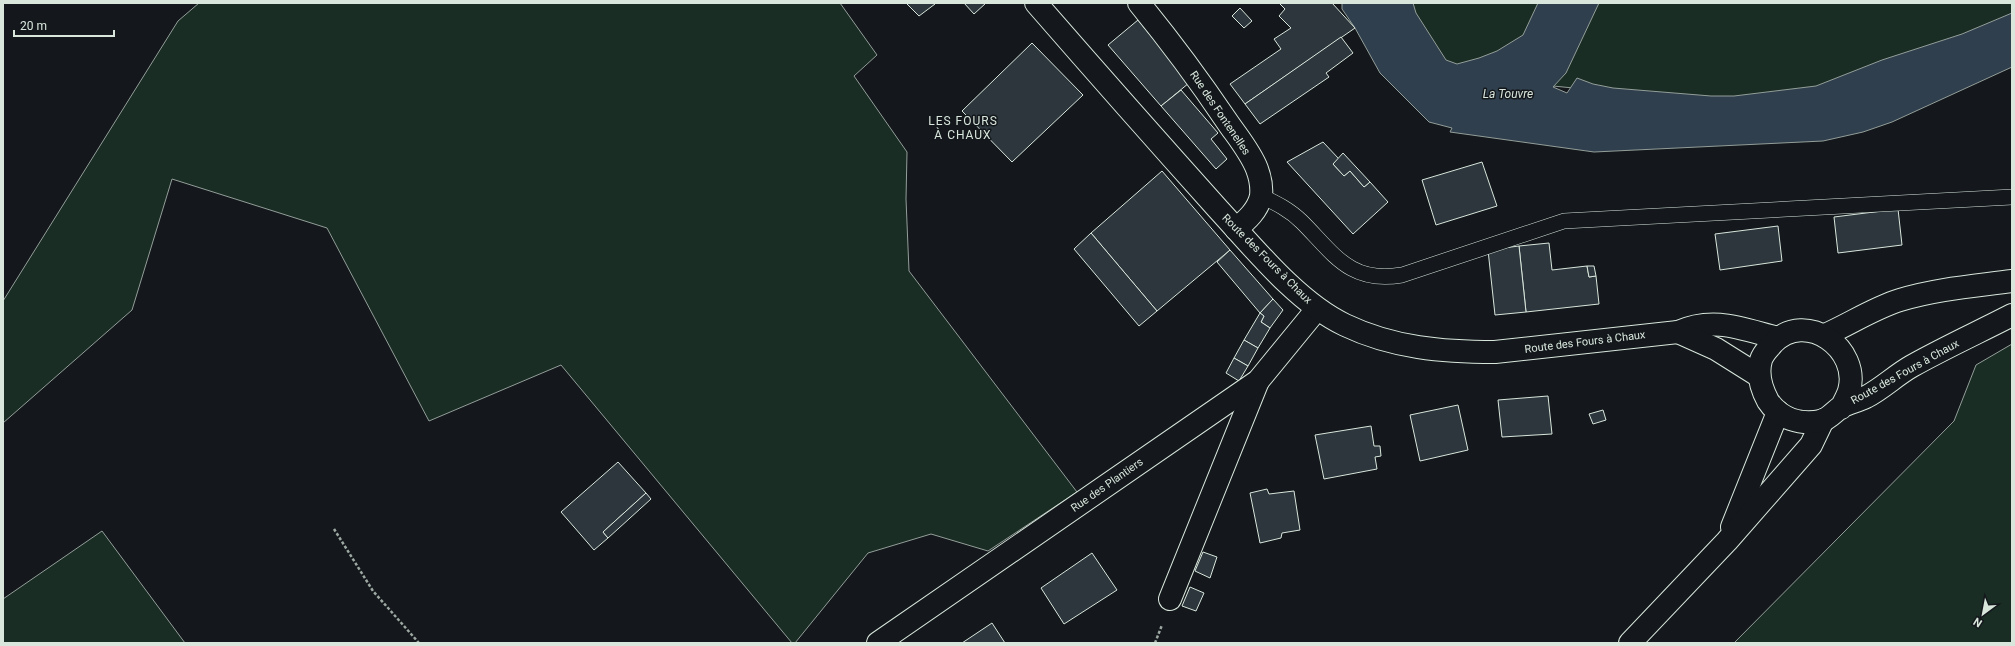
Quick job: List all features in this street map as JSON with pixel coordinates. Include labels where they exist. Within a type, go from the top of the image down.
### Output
[{"type":"street","name":"Route des Fours à Chaux","points":[[1036,3],[1236,229],[1317,309],[1345,325],[1378,338],[1412,347],[1441,351],[1495,352],[1678,332],[1693,325],[1711,323],[1778,338]]},
{"type":"street","name":"Rue des Fontenelles","points":[[1139,3],[1201,84],[1250,155],[1257,169],[1261,196]]},
{"type":"street","points":[[1236,229],[1249,219],[1257,207],[1261,196]]},
{"type":"street","points":[[1825,335],[1879,308],[1900,300],[2012,281]]},
{"type":"street","name":"Rue des Plantiers","points":[[878,643],[1258,381],[1317,309]]},
{"type":"street","name":"Route des Fours à Chaux","points":[[1841,408],[1849,391],[1850,375],[1847,360],[1839,347],[1825,335],[1811,330],[1798,330],[1787,333],[1778,338],[1767,350],[1761,360],[1759,376],[1761,388],[1778,412],[1790,420],[1807,422],[1823,420],[1841,408],[1867,396],[1911,367],[2012,315]]},
{"type":"street","points":[[1678,332],[1716,349],[1759,376]]},
{"type":"street","points":[[1170,599],[1258,381]]},
{"type":"street","points":[[1727,541],[1778,412]]},
{"type":"street","points":[[1630,643],[1727,541],[1811,445],[1823,420]]},
{"type":"lane","points":[[1261,196],[1281,206],[1302,222],[1335,258],[1352,269],[1373,276],[1389,277],[1402,275],[1564,221],[2012,196]]},
{"type":"path","points":[[334,529],[373,591],[419,643]]},
{"type":"green space","points":[[199,3],[840,3],[877,55],[854,76],[907,152],[906,199],[909,271],[1077,492],[988,551],[931,534],[868,553],[795,643],[792,643],[561,365],[429,421],[327,228],[172,179],[132,310],[3,423],[3,301],[178,21]]},
{"type":"green space","points":[[1356,3],[2012,3],[2012,37],[1775,108],[1442,75]]},
{"type":"green space","points":[[2012,344],[2012,643],[1734,643],[1954,421],[1976,365]]},
{"type":"green space","points":[[102,531],[185,643],[3,643],[3,599]]},
{"type":"water","name":"La Touvre","points":[[1342,3],[1413,3],[1416,13],[1446,60],[1457,64],[1497,51],[1523,35],[1538,3],[1599,3],[1566,73],[1553,87],[1567,93],[1577,78],[1593,84],[1613,88],[1711,96],[1734,96],[1816,86],[1882,60],[1962,34],[2012,13],[2012,67],[1892,122],[1863,132],[1823,141],[1594,152],[1450,132],[1452,128],[1429,122],[1380,73],[1355,28],[1342,9]]},
{"type":"building","points":[[906,3],[934,3],[935,4],[919,16]]},
{"type":"building","points":[[964,3],[986,3],[974,14]]},
{"type":"building","points":[[1279,3],[1332,3],[1355,28],[1245,104],[1230,84],[1281,49],[1274,39],[1291,28],[1279,16],[1285,9]]},
{"type":"building","points":[[1240,8],[1252,21],[1244,28],[1232,16]]},
{"type":"building","points":[[1138,20],[1189,83],[1161,106],[1108,45]]},
{"type":"building","points":[[1341,37],[1353,53],[1326,73],[1329,77],[1260,124],[1245,104]]},
{"type":"building","points":[[1032,43],[1083,95],[1012,162],[962,111]]},
{"type":"building","points":[[1181,90],[1218,133],[1211,139],[1227,159],[1216,169],[1161,106]]},
{"type":"building","points":[[1323,142],[1339,159],[1333,164],[1344,176],[1350,171],[1364,187],[1370,182],[1388,202],[1353,234],[1287,162]]},
{"type":"building","points":[[1343,153],[1370,182],[1364,187],[1350,171],[1344,176],[1333,164]]},
{"type":"building","points":[[1482,162],[1497,206],[1436,225],[1422,180]]},
{"type":"building","points":[[1162,171],[1230,250],[1157,311],[1091,233]]},
{"type":"building","points":[[1898,209],[1902,245],[1838,253],[1834,217]]},
{"type":"building","points":[[1778,226],[1782,261],[1720,270],[1715,234]]},
{"type":"building","points":[[1091,233],[1157,311],[1139,326],[1074,249]]},
{"type":"building","points":[[1549,243],[1552,270],[1587,266],[1589,277],[1596,276],[1599,304],[1526,312],[1519,246]]},
{"type":"building","points":[[1519,246],[1526,312],[1495,315],[1488,250]]},
{"type":"building","points":[[1230,250],[1273,299],[1260,313],[1217,262]]},
{"type":"building","points":[[1587,266],[1594,266],[1596,276],[1589,277]]},
{"type":"building","points":[[1273,299],[1283,310],[1270,328],[1261,322],[1264,316],[1260,313]]},
{"type":"building","points":[[1260,313],[1264,316],[1261,322],[1270,328],[1258,348],[1244,340]]},
{"type":"building","points":[[1244,340],[1258,348],[1248,366],[1234,358]]},
{"type":"building","points":[[1234,358],[1248,366],[1239,381],[1226,373]]},
{"type":"building","points":[[1548,396],[1552,434],[1502,437],[1498,400]]},
{"type":"building","points":[[1458,405],[1468,450],[1420,461],[1410,415]]},
{"type":"building","points":[[1603,410],[1606,420],[1593,424],[1589,414]]},
{"type":"building","points":[[1371,426],[1374,446],[1380,446],[1381,456],[1375,457],[1377,469],[1324,479],[1315,435]]},
{"type":"building","points":[[618,462],[646,493],[603,532],[608,538],[594,550],[561,512]]},
{"type":"building","points":[[1267,489],[1269,494],[1294,491],[1300,530],[1282,533],[1281,538],[1260,543],[1250,493]]},
{"type":"building","points":[[646,493],[651,499],[608,538],[603,532]]},
{"type":"building","points":[[1203,552],[1217,557],[1210,578],[1195,571]]},
{"type":"building","points":[[1092,553],[1117,590],[1064,624],[1041,588]]},
{"type":"building","points":[[1190,587],[1204,593],[1196,611],[1182,606]]},
{"type":"building","points":[[992,623],[1005,643],[962,643]]},
{"type":"district","name":"LES FOURS À CHAUX","points":[[963,128]]}]
